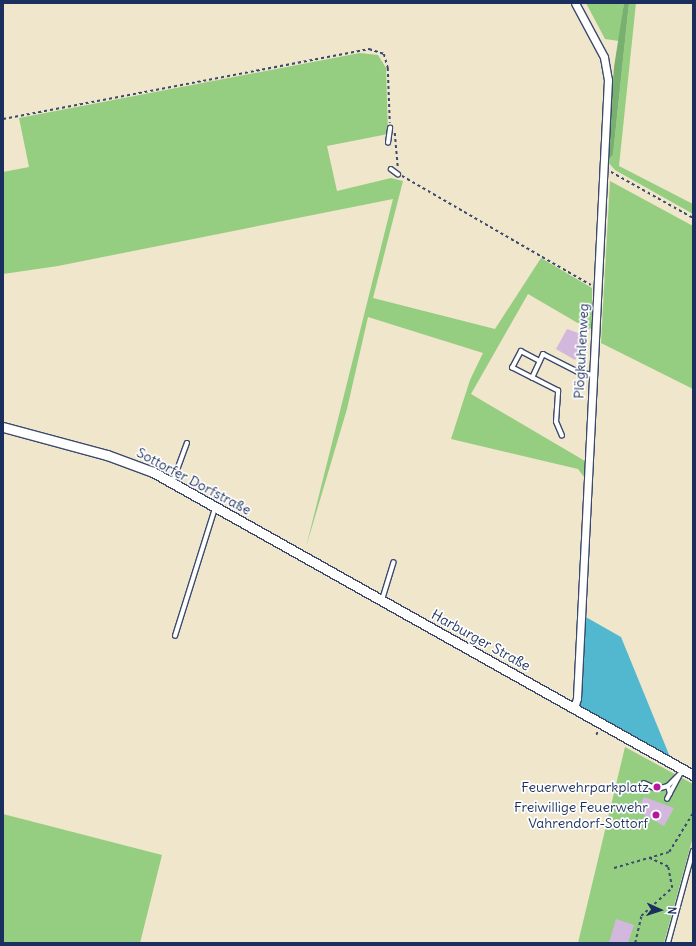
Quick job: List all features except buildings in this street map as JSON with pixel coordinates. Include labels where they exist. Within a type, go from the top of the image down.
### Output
[{"type":"street","name":"Plögkuhlenweg","points":[[574,708],[577,698],[608,68],[575,3]]},
{"type":"street","name":"Sottorfer Dorfstraße","points":[[3,427],[108,455],[172,482],[255,529]]},
{"type":"street","name":"Harburger Straße","points":[[255,529],[574,708],[681,772],[693,776]]},
{"type":"lane","points":[[388,143],[390,128]]},
{"type":"lane","points":[[391,169],[398,174]]},
{"type":"lane","points":[[540,361],[521,351],[512,368],[558,391],[556,422],[562,436]]},
{"type":"lane","points":[[532,378],[543,354],[578,372],[593,375]]},
{"type":"lane","points":[[172,482],[187,443]]},
{"type":"lane","points":[[175,636],[216,507]]},
{"type":"lane","points":[[382,601],[393,563]]},
{"type":"lane","points":[[644,783],[657,789],[668,786],[681,772]]},
{"type":"lane","points":[[668,799],[681,772]]},
{"type":"lane","points":[[668,786],[670,794]]},
{"type":"lane","points":[[668,943],[693,851]]},
{"type":"path","points":[[3,119],[369,50],[384,54],[388,68],[390,128],[397,136],[398,174],[597,289]]},
{"type":"path","points":[[603,167],[693,218]]},
{"type":"path","points":[[614,868],[670,852],[693,812]]},
{"type":"path","points":[[635,943],[641,916],[672,888],[668,867],[649,858]]},
{"type":"green space","points":[[586,3],[624,3],[619,41],[605,39]]},
{"type":"green space","points":[[624,3],[629,3],[613,155],[607,161],[614,67]]},
{"type":"green space","points":[[629,3],[636,3],[619,166],[693,204],[693,214],[615,170],[607,161],[613,155]]},
{"type":"green space","points":[[360,53],[378,55],[386,68],[388,134],[327,146],[337,191],[391,178],[403,181],[373,298],[495,329],[541,258],[592,288],[592,328],[588,329],[528,294],[471,394],[585,461],[584,477],[578,469],[451,439],[470,380],[483,353],[368,317],[347,409],[306,547],[393,199],[58,266],[3,274],[3,172],[29,167],[19,118]]},
{"type":"green space","points":[[610,181],[693,226],[693,389],[601,343]]},
{"type":"green space","points":[[625,747],[693,784],[693,837],[664,943],[578,943]]},
{"type":"green space","points":[[3,814],[162,855],[140,943],[3,943]]},
{"type":"water","points":[[584,616],[621,637],[670,757],[580,706]]},
{"type":"place","name":"Feuerwehrparkplatz","points":[[657,787]]},
{"type":"place","name":"Freiwillige Feuerwehr Vahrendorf-Sottorf","points":[[656,815]]}]
